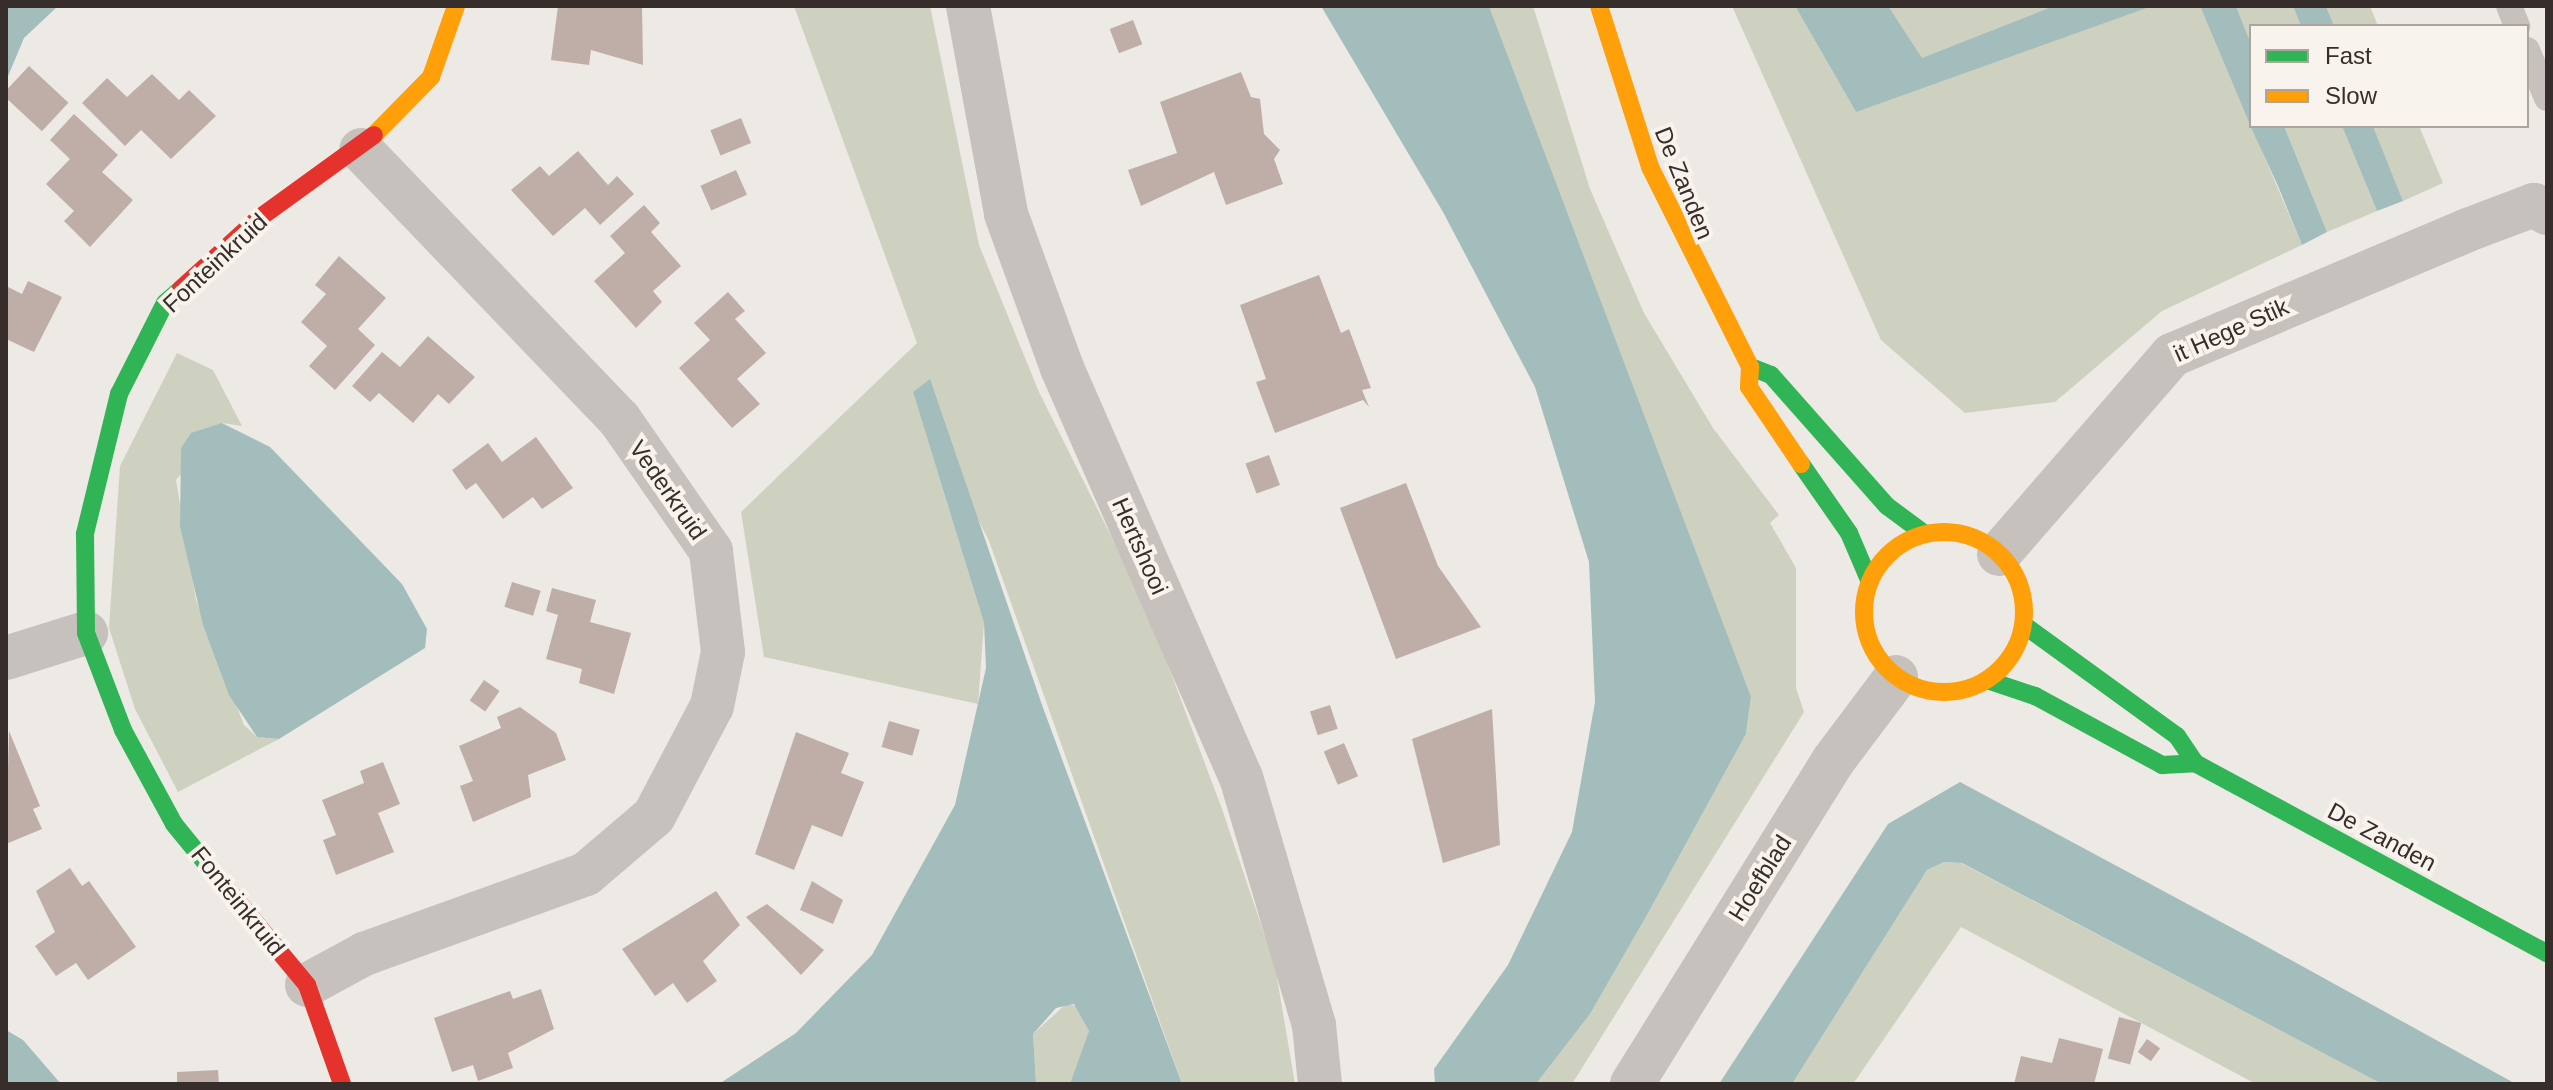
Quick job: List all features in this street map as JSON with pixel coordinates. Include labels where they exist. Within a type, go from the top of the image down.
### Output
[{"type":"main road","name":"Fonteinkruid","points":[[342,1084],[307,985],[174,824],[123,730],[86,633],[85,534],[100,451],[165,303],[258,219],[361,150],[431,77],[456,6]]},
{"type":"main road","name":"De Zanden","points":[[1599,6],[1662,199],[1750,367],[1749,387],[1778,439],[1849,533],[1870,582]]},
{"type":"main road","name":"De Zanden","points":[[1750,367],[1771,375],[1887,506],[1925,534]]},
{"type":"main road","points":[[1925,534],[1970,536],[1999,554],[2021,587],[2024,625],[2011,657],[1987,680],[1948,693],[1896,677],[1867,634],[1870,582],[1891,552],[1925,534]]},
{"type":"main road","name":"De Zanden","points":[[2024,625],[2177,736],[2195,763],[2547,953]]},
{"type":"main road","name":"De Zanden","points":[[1987,680],[2035,696],[2162,765],[2195,763]]},
{"type":"street","name":"Hertshooi","points":[[968,6],[1006,214],[1062,368],[1241,777],[1314,1025],[1320,1084]]},
{"type":"street","name":"Vederkruid","points":[[307,985],[364,954],[586,874],[654,816],[712,706],[723,652],[711,551],[620,420],[361,150]]},
{"type":"street","name":"it Hege Stik","points":[[1999,554],[2172,355],[2543,206]]},
{"type":"street","points":[[6,658],[86,633]]},
{"type":"street","name":"Hoefblad","points":[[1632,1084],[1833,761],[1896,677]]},
{"type":"lane","points":[[2529,55],[2547,98]]},
{"type":"green space","points":[[794,6],[930,6],[979,245],[1039,392],[1145,604],[1222,809],[1275,966],[1295,1084],[1182,1084],[989,541],[913,392],[984,623],[978,704],[764,657],[741,512],[917,343]]},
{"type":"green space","points":[[1489,6],[1533,6],[1590,189],[1644,313],[1713,428],[1779,515],[1770,523],[1796,568],[1796,688],[1804,712],[1572,1084],[1536,1084],[1590,1014],[1647,915],[1746,734],[1751,698]]},
{"type":"green space","points":[[1732,6],[1795,6],[1856,112],[1867,6],[2200,6],[2249,121],[2249,128],[2252,128],[2302,245],[2162,311],[2055,402],[1965,413],[1881,340]]},
{"type":"green space","points":[[2236,6],[2293,6],[2300,24],[2249,24],[2249,39]]},
{"type":"green space","points":[[2326,6],[2370,6],[2377,24],[2333,24]]},
{"type":"green space","points":[[2285,128],[2343,128],[2377,211],[2327,232]]},
{"type":"green space","points":[[2374,128],[2420,128],[2443,183],[2403,201]]},
{"type":"green space","points":[[177,353],[213,370],[242,426],[222,423],[176,480],[196,600],[244,725],[257,737],[279,739],[178,792],[135,709],[109,628],[120,466]]},
{"type":"green space","points":[[1944,862],[1961,863],[2382,1084],[2256,1084],[1961,927],[1853,1084],[1792,1084],[1927,870]]},
{"type":"green space","points":[[1066,1004],[1080,1007],[1089,1031],[1079,1070],[1070,1084],[1036,1084],[1033,1034]]},
{"type":"water","points":[[6,6],[58,6],[24,38],[6,81]]},
{"type":"water","points":[[1321,6],[1489,6],[1751,697],[1746,734],[1647,915],[1590,1014],[1536,1084],[1435,1084],[1434,1069],[1508,965],[1572,832],[1595,702],[1589,562],[1535,387],[1443,212]]},
{"type":"water","points":[[1795,6],[1888,6],[1922,58],[2054,6],[2152,6],[1856,112]]},
{"type":"water","points":[[2200,6],[2236,6],[2249,39],[2249,122]]},
{"type":"water","points":[[2293,6],[2326,6],[2333,24],[2300,24]]},
{"type":"water","points":[[2251,128],[2285,128],[2327,232],[2302,245]]},
{"type":"water","points":[[2343,128],[2374,128],[2403,201],[2377,211]]},
{"type":"water","points":[[930,379],[1042,705],[1182,1084],[1070,1084],[1089,1031],[1074,1004],[1056,1008],[1033,1034],[1036,1084],[719,1084],[796,1033],[872,955],[955,805],[986,668],[984,623],[913,392]]},
{"type":"water","points":[[222,423],[270,447],[402,584],[427,629],[425,648],[279,739],[257,737],[229,695],[203,625],[180,526],[181,448],[191,433]]},
{"type":"water","points":[[1960,782],[2516,1084],[2382,1084],[1962,863],[1944,862],[1927,870],[1792,1084],[1719,1084],[1888,824]]},
{"type":"water","points":[[6,1030],[23,1040],[61,1084],[6,1084]]},
{"type":"building","points":[[558,6],[642,6],[643,65],[591,50],[589,65],[551,60]]},
{"type":"building","points":[[1133,20],[1142,44],[1119,53],[1110,29]]},
{"type":"building","points":[[29,66],[68,103],[42,131],[6,98],[6,91]]},
{"type":"building","points":[[1241,72],[1251,97],[1260,99],[1264,134],[1280,150],[1274,159],[1283,184],[1226,205],[1214,172],[1141,206],[1128,170],[1177,153],[1160,102]]},
{"type":"building","points":[[152,74],[179,100],[189,90],[216,116],[171,159],[141,130],[125,146],[82,103],[107,78],[127,97]]},
{"type":"building","points":[[74,114],[118,155],[102,172],[133,200],[90,247],[64,221],[74,211],[46,184],[70,159],[50,140]]},
{"type":"building","points":[[741,118],[751,143],[721,155],[710,130]]},
{"type":"building","points":[[578,151],[608,185],[617,176],[634,194],[600,225],[585,208],[553,236],[511,190],[540,166],[549,176]]},
{"type":"building","points":[[736,170],[747,195],[711,211],[700,186]]},
{"type":"building","points":[[644,205],[660,223],[651,232],[681,266],[653,291],[662,302],[636,328],[594,281],[625,253],[610,236]]},
{"type":"building","points":[[339,256],[386,298],[358,329],[375,345],[335,390],[309,366],[327,346],[301,322],[326,294],[315,285]]},
{"type":"building","points":[[1319,275],[1341,333],[1349,329],[1371,388],[1362,390],[1369,407],[1363,400],[1275,433],[1256,382],[1266,379],[1240,305]]},
{"type":"building","points":[[28,281],[62,297],[34,352],[6,339],[6,286],[22,294]]},
{"type":"building","points":[[728,292],[745,311],[735,319],[766,353],[737,379],[760,404],[732,428],[679,368],[710,340],[694,323]]},
{"type":"building","points":[[428,336],[475,377],[449,404],[438,394],[413,423],[379,393],[370,402],[352,386],[382,352],[400,367]]},
{"type":"building","points":[[536,437],[573,488],[542,509],[533,497],[503,519],[476,483],[466,490],[452,470],[488,443],[502,462]]},
{"type":"building","points":[[1269,455],[1280,485],[1256,494],[1246,464]]},
{"type":"building","points":[[1406,483],[1438,566],[1481,627],[1396,659],[1340,508]]},
{"type":"building","points":[[512,582],[541,591],[533,616],[504,607]]},
{"type":"building","points":[[552,588],[596,600],[590,622],[631,633],[614,694],[579,683],[582,669],[546,659],[558,615],[546,611]]},
{"type":"building","points":[[484,680],[500,691],[485,711],[470,700]]},
{"type":"building","points":[[1330,705],[1338,729],[1318,735],[1310,711]]},
{"type":"building","points":[[520,707],[556,733],[566,760],[528,775],[531,797],[473,822],[460,786],[473,781],[459,746],[501,728],[497,717]]},
{"type":"building","points":[[1492,709],[1500,845],[1443,863],[1412,739]]},
{"type":"building","points":[[889,721],[920,730],[912,756],[882,747]]},
{"type":"building","points":[[9,731],[40,806],[33,809],[42,829],[6,844]]},
{"type":"building","points":[[796,732],[849,753],[841,773],[864,782],[842,837],[812,825],[794,870],[755,854]]},
{"type":"building","points":[[1344,743],[1358,776],[1338,785],[1324,752]]},
{"type":"building","points":[[383,762],[400,804],[378,813],[394,852],[336,875],[323,840],[336,835],[322,800],[364,783],[360,771]]},
{"type":"building","points":[[70,868],[82,886],[89,881],[136,947],[88,980],[76,963],[56,976],[35,946],[55,932],[36,891]]},
{"type":"building","points":[[812,881],[843,900],[833,924],[800,910]]},
{"type":"building","points":[[716,891],[740,925],[703,961],[717,981],[687,1003],[673,983],[655,996],[622,949]]},
{"type":"building","points":[[767,904],[824,950],[801,975],[746,917]]},
{"type":"building","points":[[541,989],[554,1029],[508,1053],[513,1068],[478,1081],[473,1065],[452,1072],[434,1018],[510,991],[513,999]]},
{"type":"building","points":[[2119,1017],[2141,1023],[2130,1064],[2108,1059]]},
{"type":"building","points":[[2059,1038],[2103,1049],[2094,1084],[2014,1084],[2021,1056],[2052,1063]]},
{"type":"building","points":[[2147,1039],[2160,1048],[2151,1061],[2138,1052]]},
{"type":"building","points":[[218,1070],[219,1084],[177,1084],[177,1072]]},
{"type":"traffic: fast","points":[[181,289],[165,303],[119,394],[85,534],[86,633],[123,730],[174,824],[214,873]]},
{"type":"traffic: fast","points":[[1753,368],[1771,375],[1887,506],[1925,534]]},
{"type":"traffic: fast","points":[[1801,464],[1849,533],[1870,582]]},
{"type":"traffic: fast","points":[[2024,625],[2177,736],[2195,763],[2547,953]]},
{"type":"traffic: fast","points":[[1987,680],[2035,696],[2162,765],[2195,763]]},
{"type":"traffic: slow","points":[[374,135],[431,77],[456,6]]},
{"type":"traffic: slow","points":[[1599,6],[1650,167],[1750,367],[1749,387],[1801,464]]},
{"type":"traffic: slow","points":[[1944,532],[1975,538],[2001,555],[2018,581],[2024,612],[2018,643],[2001,669],[1975,686],[1944,692],[1913,686],[1887,669],[1870,643],[1864,612],[1870,581],[1887,555],[1913,538],[1944,532]]},
{"type":"traffic: jam","points":[[181,289],[258,219],[374,135]]},
{"type":"traffic: jam","points":[[214,873],[307,985],[342,1084]]}]
